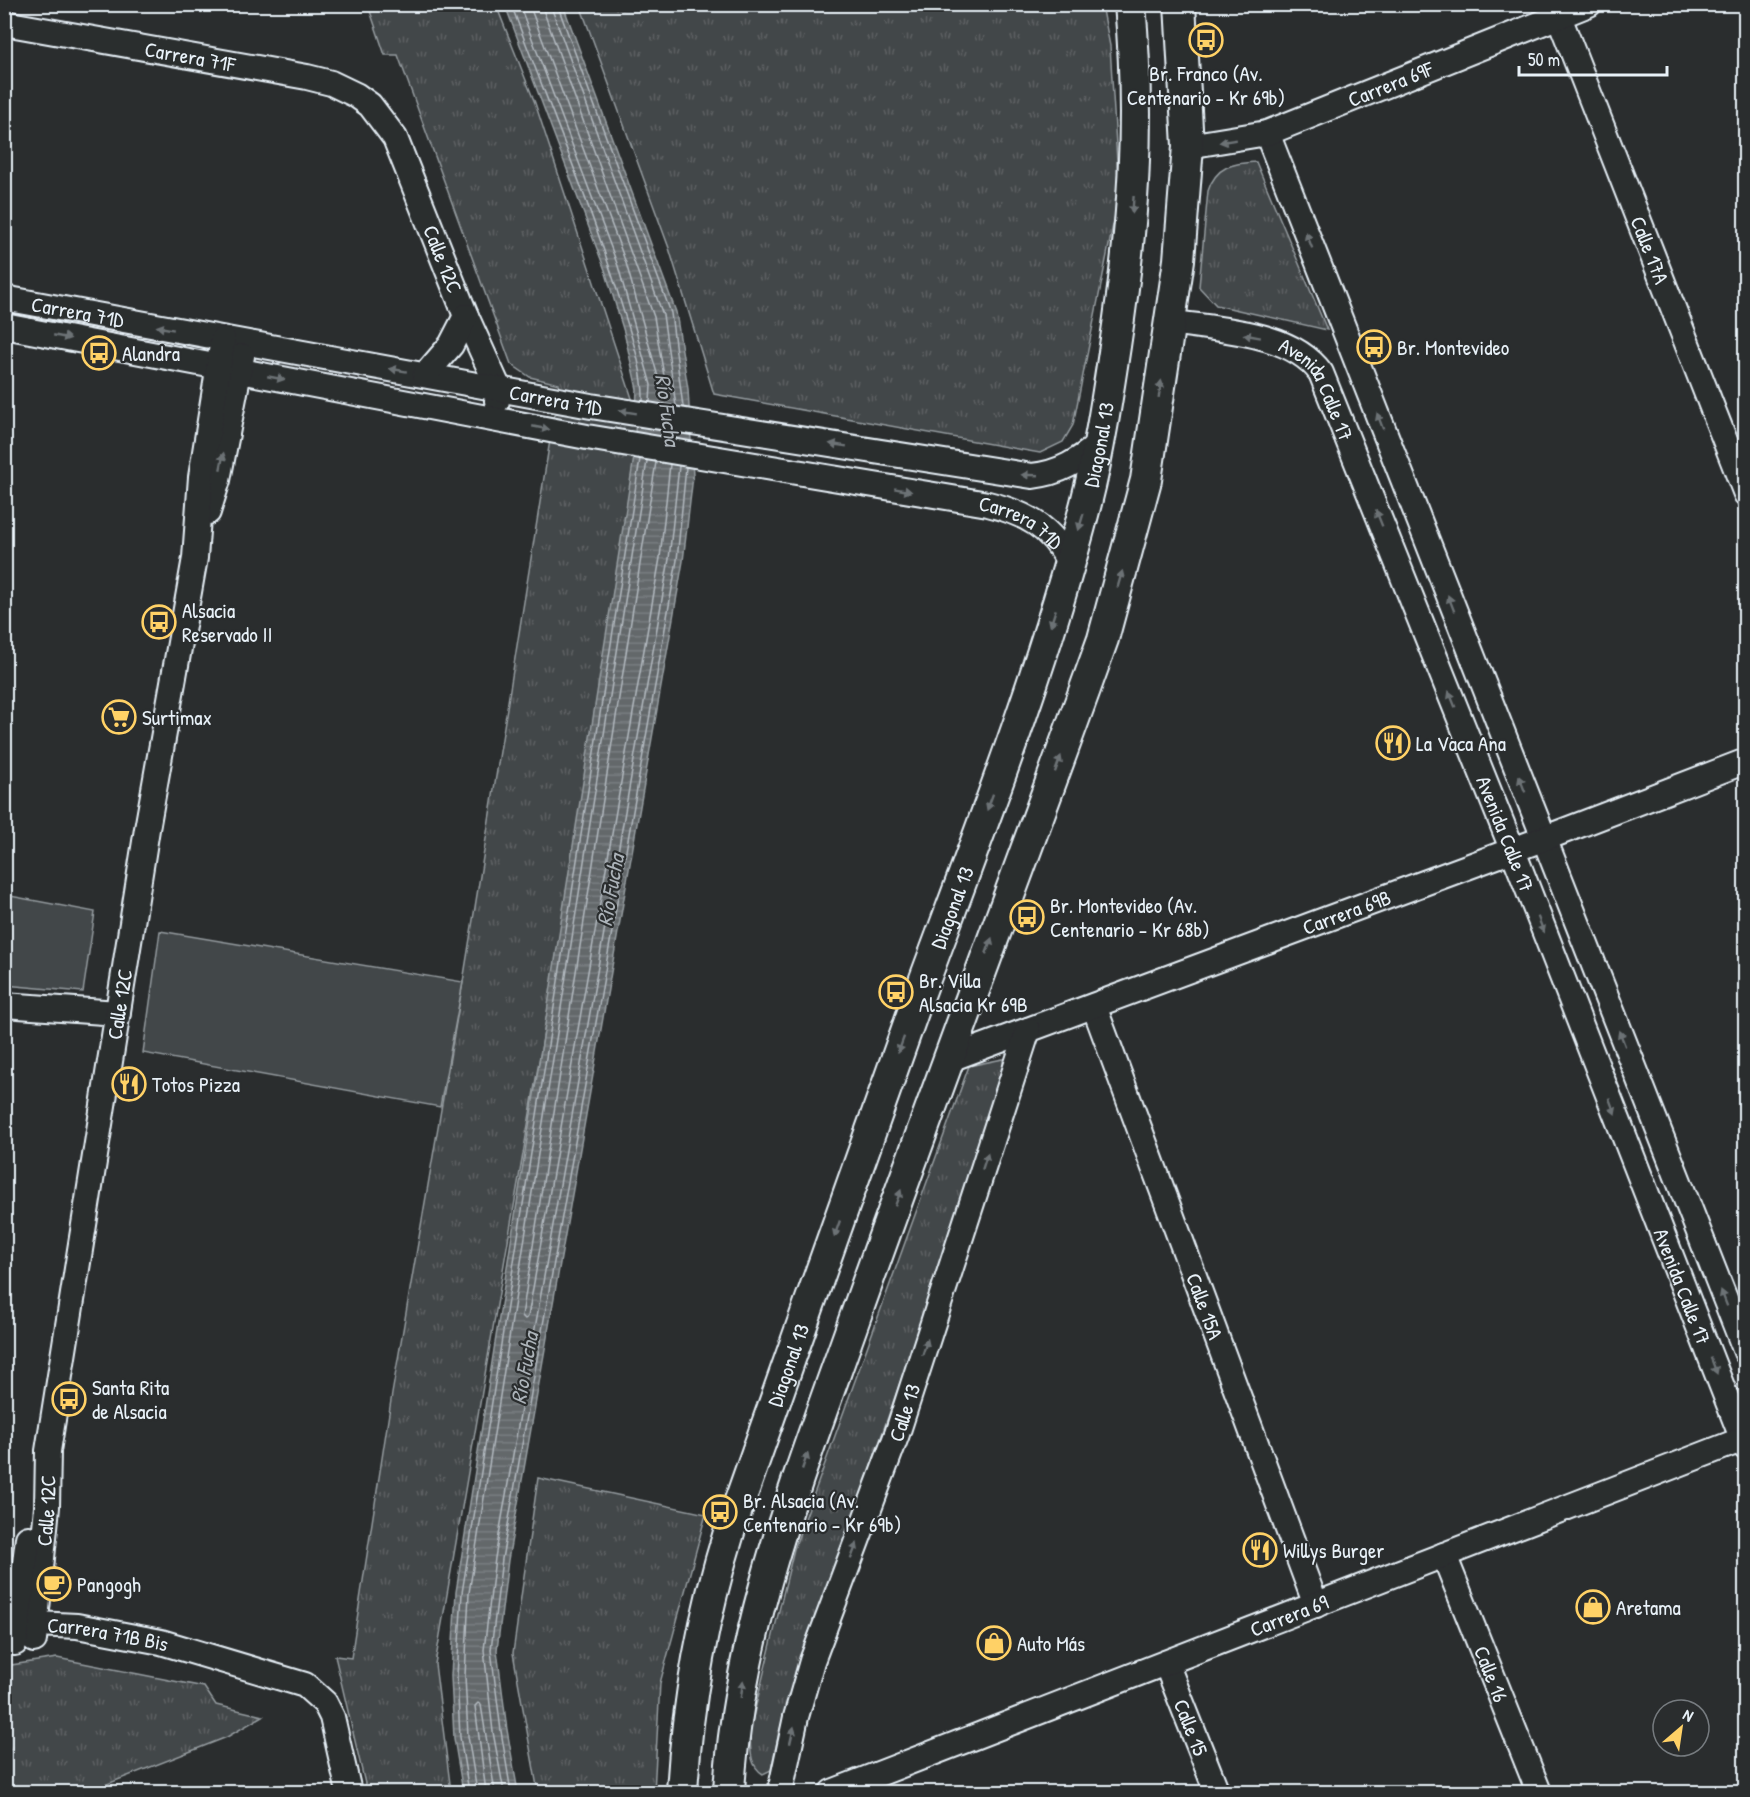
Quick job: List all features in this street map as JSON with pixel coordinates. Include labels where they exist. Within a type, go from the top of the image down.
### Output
[{"type":"main road","name":"Diagonal 13","points":[[682,1792],[695,1666],[715,1578],[730,1529],[887,1083],[1006,756],[1069,562],[1100,443],[1128,261],[1133,208],[1137,147],[1130,4]]},
{"type":"main road","points":[[735,1784],[747,1650],[771,1564],[812,1440],[947,1060],[1102,639],[1146,480],[1180,250],[1188,146],[1180,4]]},
{"type":"street","name":"Carrera 69F","points":[[1188,146],[1267,133],[1556,11],[1590,4]]},
{"type":"street","name":"Calle 17A","points":[[1556,11],[1746,495]]},
{"type":"street","name":"Carrera 71F","points":[[4,23],[307,77],[331,83],[370,105]]},
{"type":"street","name":"Calle 12C","points":[[370,105],[395,138],[466,316],[499,389]]},
{"type":"street","name":"Avenida Calle 17","points":[[1267,133],[1746,1352]]},
{"type":"street","name":"Carrera 71D","points":[[4,298],[591,406],[1032,476],[1052,474],[1068,467],[1100,443]]},
{"type":"street","points":[[425,375],[451,345],[466,316]]},
{"type":"street","name":"Avenida Calle 17","points":[[1170,322],[1273,340],[1297,349],[1312,361],[1321,373],[1744,1442]]},
{"type":"street","name":"Carrera 71D","points":[[4,326],[587,437],[1014,510],[1047,530],[1061,546],[1069,562]]},
{"type":"street","name":"Calle 12C","points":[[18,1637],[47,1507],[48,1451],[118,1012],[195,558],[218,480],[234,341]]},
{"type":"street","points":[[494,419],[499,389]]},
{"type":"street","name":"Carrera 69B","points":[[947,1060],[1512,851],[1746,761]]},
{"type":"street","points":[[4,1005],[118,1012]]},
{"type":"street","name":"Calle 15A","points":[[1094,1005],[1316,1605]]},
{"type":"street","name":"Calle 13","points":[[780,1792],[796,1717],[812,1661],[897,1434],[1028,1030]]},
{"type":"street","name":"Carrera 69","points":[[832,1792],[1444,1555],[1744,1442]]},
{"type":"street","name":"Calle 16","points":[[1444,1555],[1539,1792]]},
{"type":"street","name":"Carrera 71B Bis","points":[[18,1637],[77,1626],[150,1640],[291,1678],[316,1694],[325,1703],[336,1728],[349,1792]]},
{"type":"street","name":"Calle 15","points":[[1166,1663],[1216,1792]]},
{"type":"green space","points":[[368,5],[496,5],[535,103],[646,441],[435,1664],[451,1792],[367,1792],[335,1656],[351,1658],[392,1394],[463,982],[559,384],[530,377],[511,364],[398,55],[385,55]]},
{"type":"green space","points":[[580,5],[1102,5],[1110,46],[1119,195],[1073,425],[1063,442],[1040,453],[714,394],[669,248]]},
{"type":"green space","points":[[1256,162],[1327,330],[1216,305],[1199,287],[1208,191],[1211,183],[1226,168],[1240,163]]},
{"type":"green space","points":[[5,895],[95,912],[83,992],[5,985]]},
{"type":"green space","points":[[160,931],[463,982],[440,1107],[143,1053]]},
{"type":"green space","points":[[1003,1059],[1003,1085],[779,1732],[771,1770],[763,1774],[755,1766],[753,1760],[750,1730],[794,1549],[969,1066]]},
{"type":"green space","points":[[538,1478],[706,1514],[660,1683],[654,1792],[538,1792],[513,1653]]},
{"type":"green space","points":[[57,1658],[204,1687],[216,1705],[263,1716],[227,1737],[87,1792],[5,1792],[5,1666]]},
{"type":"water","name":"Río Fucha","points":[[505,5],[563,5],[676,312],[688,389],[693,476],[683,561],[508,1560],[497,1650],[507,1730],[518,1792],[463,1792],[454,1738],[451,1676],[456,1592],[634,457],[637,389],[624,332],[605,270]]},
{"type":"place","name":"Br. Franco (Av. Centenario - Kr 69b)","points":[[1206,40]]},
{"type":"place","name":"Br. Montevideo","points":[[1374,347]]},
{"type":"place","name":"Alandra","points":[[99,353]]},
{"type":"place","name":"Alsacia Reservado II","points":[[159,622]]},
{"type":"place","name":"Surtimax","points":[[119,717]]},
{"type":"place","name":"La Vaca Ana","points":[[1393,743]]},
{"type":"place","name":"Br. Montevideo (Av. Centenario - Kr 68b)","points":[[1027,917]]},
{"type":"place","name":"Br. Villa Alsacia Kr 69B","points":[[896,992]]},
{"type":"place","name":"Totos Pizza","points":[[129,1084]]},
{"type":"place","name":"Santa Rita de Alsacia","points":[[69,1399]]},
{"type":"place","name":"Br. Alsacia (Av. Centenario - Kr 69b)","points":[[720,1512]]},
{"type":"place","name":"Willys Burger","points":[[1260,1550]]},
{"type":"place","name":"Pangogh","points":[[54,1584]]},
{"type":"place","name":"Aretama","points":[[1593,1607]]},
{"type":"place","name":"Auto Más","points":[[994,1643]]}]
